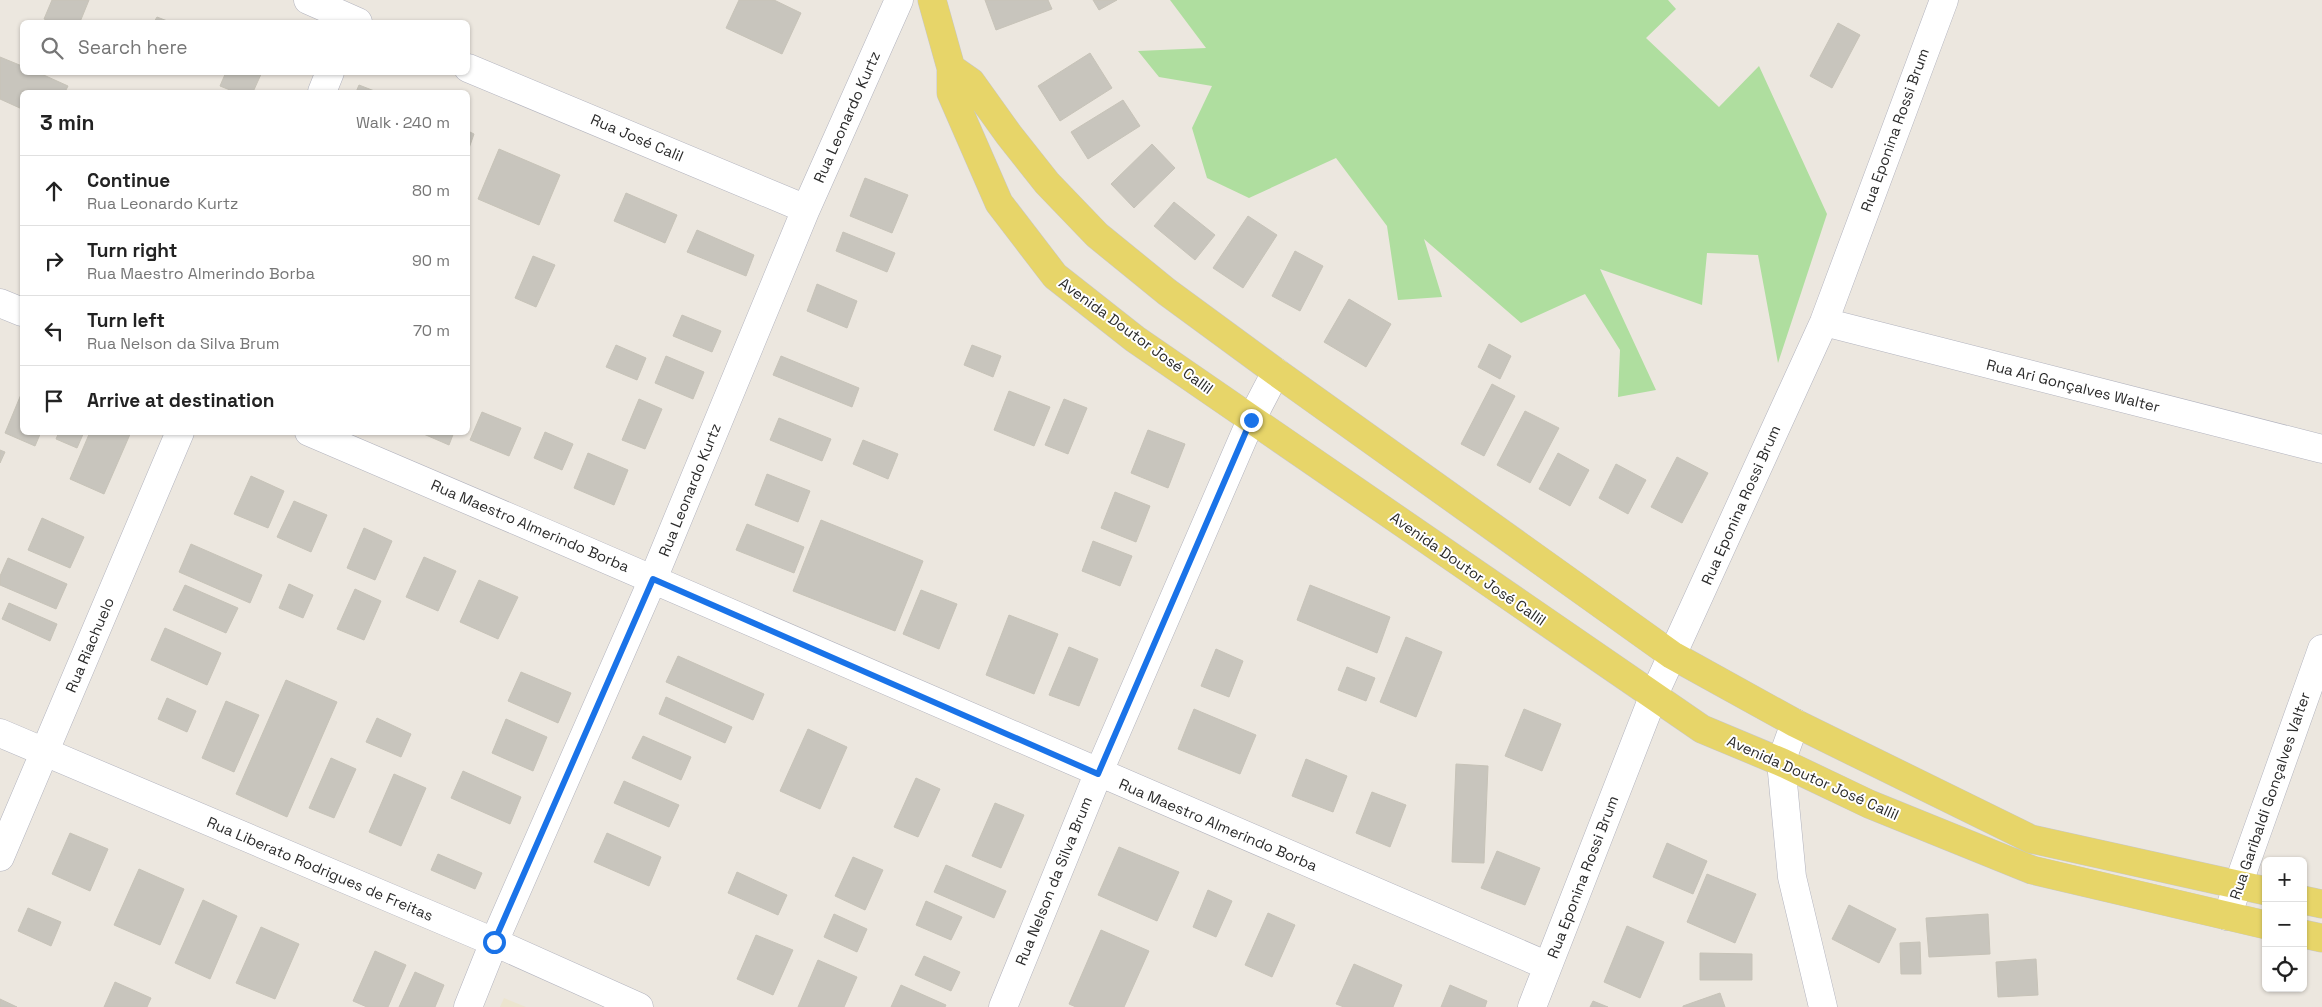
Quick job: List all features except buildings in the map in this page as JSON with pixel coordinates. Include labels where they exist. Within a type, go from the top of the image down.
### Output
[{"type":"main road","name":"Avenida Doutor José Callil","points":[[932,0],[951,68],[950,94],[999,203],[1055,276],[1135,339],[1251,420],[1702,729],[1781,762],[1869,804],[2032,870],[2262,924]]},
{"type":"main road","points":[[951,68],[972,82],[1009,135],[1047,183],[1096,235],[1167,292],[1276,372],[1672,655],[1795,723],[2031,840],[2262,890]]},
{"type":"main road","points":[[2307,901],[2322,904]]},
{"type":"main road","points":[[2307,935],[2322,938]]},
{"type":"street","points":[[308,0],[355,16]]},
{"type":"street","name":"Rua Leonardo Kurtz","points":[[468,1007],[494,942],[653,579],[806,209],[899,0]]},
{"type":"street","name":"Rua Eponina Rossi Brum","points":[[1532,1007],[1653,697],[1824,322],[1944,0]]},
{"type":"street","name":"Rua José Calil","points":[[470,69],[806,209]]},
{"type":"street","points":[[323,90],[329,75]]},
{"type":"street","points":[[0,303],[20,311]]},
{"type":"street","name":"Rua Ari Gonçalves Walter","points":[[1824,322],[2322,449]]},
{"type":"street","name":"Rua Nelson da Silva Brum","points":[[1003,1007],[1098,774],[1251,420],[1276,372]]},
{"type":"street","name":"Rua Riachuelo","points":[[0,857],[179,435]]},
{"type":"street","name":"Rua Maestro Almerindo Borba","points":[[316,435],[653,579],[1098,774],[1548,966]]},
{"type":"street","name":"Rua Garibaldi Gonçalves Valter","points":[[2227,916],[2322,649]]},
{"type":"street","points":[[1795,723],[1781,762],[1792,877],[1823,1007]]},
{"type":"street","name":"Rua Liberato Rodrigues de Freitas","points":[[0,733],[494,942],[639,1007]]},
{"type":"shaded area","points":[[504,998],[526,1007],[500,1007]]},
{"type":"green space","points":[[1170,0],[1668,0],[1676,9],[1646,38],[1719,107],[1759,66],[1827,214],[1778,363],[1758,255],[1707,253],[1702,305],[1600,269],[1656,390],[1618,397],[1620,350],[1585,294],[1521,323],[1424,239],[1442,297],[1398,300],[1387,226],[1336,158],[1249,198],[1207,178],[1192,128],[1212,86],[1159,77],[1138,51],[1206,48]]},
{"type":"route","points":[[494,942],[653,579],[1098,774],[1251,420]]}]
